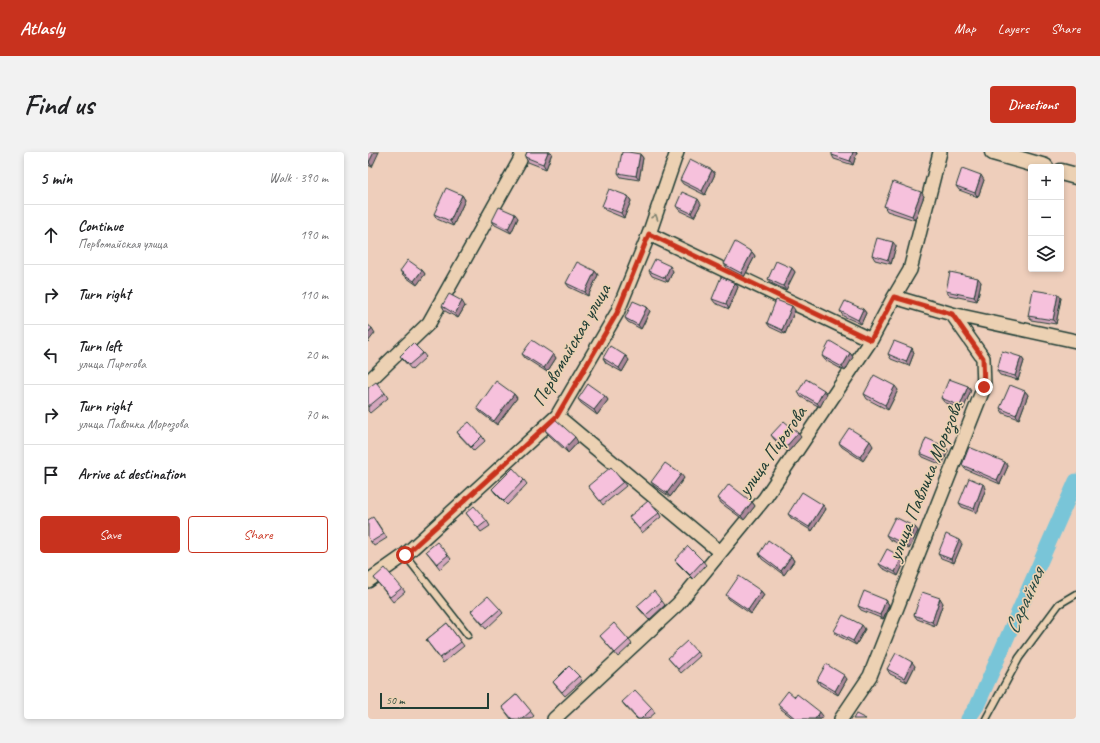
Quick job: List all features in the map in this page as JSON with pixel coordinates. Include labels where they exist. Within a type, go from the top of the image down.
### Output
[{"type":"street","points":[[368,382],[429,323],[520,160],[522,152]]},
{"type":"street","name":"Первомайская улица","points":[[368,581],[405,555],[557,416],[617,313],[649,234],[677,152]]},
{"type":"street","name":"улица Пирогова","points":[[554,719],[678,604],[765,498],[871,340],[910,270],[940,152]]},
{"type":"street","points":[[993,152],[1035,164]]},
{"type":"street","points":[[1064,173],[1076,176]]},
{"type":"street","points":[[649,234],[871,340]]},
{"type":"street","points":[[894,297],[952,314],[1076,341]]},
{"type":"street","name":"улица Павлика Морозова","points":[[841,719],[870,676],[984,387],[983,358],[952,314]]},
{"type":"street","points":[[557,416],[720,552]]},
{"type":"lane","points":[[405,555],[468,635]]},
{"type":"lane","points":[[986,719],[1019,658],[1059,604],[1076,594]]},
{"type":"building","points":[[368,152],[374,152],[369,162],[368,162]]},
{"type":"building","points":[[527,152],[548,152],[543,164],[525,157]]},
{"type":"building","points":[[622,152],[640,154],[636,176],[618,173]]},
{"type":"building","points":[[832,152],[853,152],[850,161],[832,155]]},
{"type":"building","points":[[690,159],[712,170],[702,191],[680,180]]},
{"type":"building","points":[[962,168],[981,175],[975,193],[956,186]]},
{"type":"building","points":[[893,182],[921,192],[912,216],[884,206]]},
{"type":"building","points":[[446,188],[462,195],[450,221],[434,214]]},
{"type":"building","points":[[609,189],[628,196],[621,213],[602,206]]},
{"type":"building","points":[[682,192],[698,199],[691,213],[676,206]]},
{"type":"building","points":[[499,207],[515,214],[508,229],[492,221]]},
{"type":"building","points":[[877,238],[893,242],[888,260],[872,255]]},
{"type":"building","points":[[735,242],[752,252],[741,273],[724,264]]},
{"type":"building","points":[[655,259],[670,266],[665,278],[649,271]]},
{"type":"building","points":[[408,260],[422,270],[414,281],[400,271]]},
{"type":"building","points":[[776,261],[792,268],[783,286],[768,279]]},
{"type":"building","points":[[577,262],[595,271],[585,292],[566,283]]},
{"type":"building","points":[[950,272],[978,278],[974,297],[946,291]]},
{"type":"building","points":[[721,277],[735,283],[726,304],[712,299]]},
{"type":"building","points":[[1033,290],[1058,294],[1053,320],[1028,316]]},
{"type":"building","points":[[449,294],[462,301],[455,314],[442,306]]},
{"type":"building","points":[[776,300],[792,306],[782,330],[767,323]]},
{"type":"building","points":[[633,301],[647,307],[638,325],[625,318]]},
{"type":"building","points":[[845,301],[863,309],[858,320],[840,311]]},
{"type":"building","points":[[368,325],[372,328],[368,333]]},
{"type":"building","points":[[532,340],[553,354],[544,368],[522,354]]},
{"type":"building","points":[[830,341],[850,353],[842,367],[822,356]]},
{"type":"building","points":[[894,341],[912,348],[906,362],[888,354]]},
{"type":"building","points":[[413,343],[423,353],[409,365],[400,356]]},
{"type":"building","points":[[610,346],[626,356],[619,368],[603,358]]},
{"type":"building","points":[[1002,351],[1021,357],[1015,376],[997,371]]},
{"type":"building","points":[[874,375],[895,386],[885,405],[864,394]]},
{"type":"building","points":[[806,379],[824,390],[817,403],[798,392]]},
{"type":"building","points":[[949,379],[968,386],[960,406],[941,398]]},
{"type":"building","points":[[496,381],[514,394],[494,421],[477,408]]},
{"type":"building","points":[[376,382],[385,393],[368,407],[368,388]]},
{"type":"building","points":[[588,384],[605,396],[594,410],[578,399]]},
{"type":"building","points":[[1010,385],[1025,391],[1016,415],[1000,408]]},
{"type":"building","points":[[555,419],[575,437],[565,448],[545,430]]},
{"type":"building","points":[[784,421],[798,433],[785,448],[771,435]]},
{"type":"building","points":[[469,422],[482,436],[471,447],[457,432]]},
{"type":"building","points":[[849,428],[870,441],[860,457],[839,443]]},
{"type":"building","points":[[926,438],[946,447],[939,461],[920,453]]},
{"type":"building","points":[[969,447],[1005,462],[997,480],[962,465]]},
{"type":"building","points":[[665,463],[681,474],[667,493],[651,482]]},
{"type":"building","points":[[611,467],[623,482],[600,501],[588,486]]},
{"type":"building","points":[[513,468],[524,480],[504,501],[492,489]]},
{"type":"building","points":[[969,478],[983,484],[974,509],[959,503]]},
{"type":"building","points":[[729,484],[752,502],[741,516],[718,498]]},
{"type":"building","points":[[802,492],[823,505],[809,527],[788,514]]},
{"type":"building","points":[[648,501],[659,513],[639,529],[629,517]]},
{"type":"building","points":[[474,506],[487,521],[478,528],[466,513]]},
{"type":"building","points":[[373,517],[384,534],[371,542],[368,537],[368,520]]},
{"type":"building","points":[[895,517],[915,527],[906,545],[886,535]]},
{"type":"building","points":[[946,534],[959,540],[951,559],[938,554]]},
{"type":"building","points":[[768,540],[791,556],[781,571],[759,554]]},
{"type":"building","points":[[437,542],[448,555],[437,564],[426,551]]},
{"type":"building","points":[[688,546],[703,561],[690,575],[675,560]]},
{"type":"building","points":[[887,549],[902,557],[895,572],[879,564]]},
{"type":"building","points":[[385,568],[402,588],[390,597],[374,578]]},
{"type":"building","points":[[739,576],[761,591],[748,610],[726,595]]},
{"type":"building","points":[[654,591],[662,601],[646,615],[637,606]]},
{"type":"building","points":[[864,591],[886,600],[880,615],[858,606]]},
{"type":"building","points":[[922,592],[940,598],[932,622],[914,615]]},
{"type":"building","points":[[488,596],[500,609],[483,624],[471,611]]},
{"type":"building","points":[[843,615],[862,625],[853,641],[834,631]]},
{"type":"building","points":[[447,623],[461,642],[440,658],[426,640]]},
{"type":"building","points":[[614,623],[629,640],[615,653],[600,636]]},
{"type":"building","points":[[687,641],[697,652],[678,669],[668,658]]},
{"type":"building","points":[[896,653],[912,662],[904,678],[887,669]]},
{"type":"building","points":[[826,664],[844,675],[835,691],[817,680]]},
{"type":"building","points":[[569,666],[579,676],[562,692],[553,682]]},
{"type":"building","points":[[635,690],[652,708],[641,719],[638,719],[622,702]]},
{"type":"building","points":[[788,691],[795,697],[797,694],[820,712],[815,719],[796,719],[778,704]]},
{"type":"building","points":[[517,694],[531,711],[522,719],[512,719],[502,707]]},
{"type":"building","points":[[856,714],[866,719],[853,719]]},
{"type":"waterway","name":"Сарайная","points":[[968,719],[977,706],[1076,481]]},
{"type":"route","points":[[405,555],[557,416],[617,313],[649,234],[871,340],[894,297],[952,314],[983,358],[984,387]]}]
